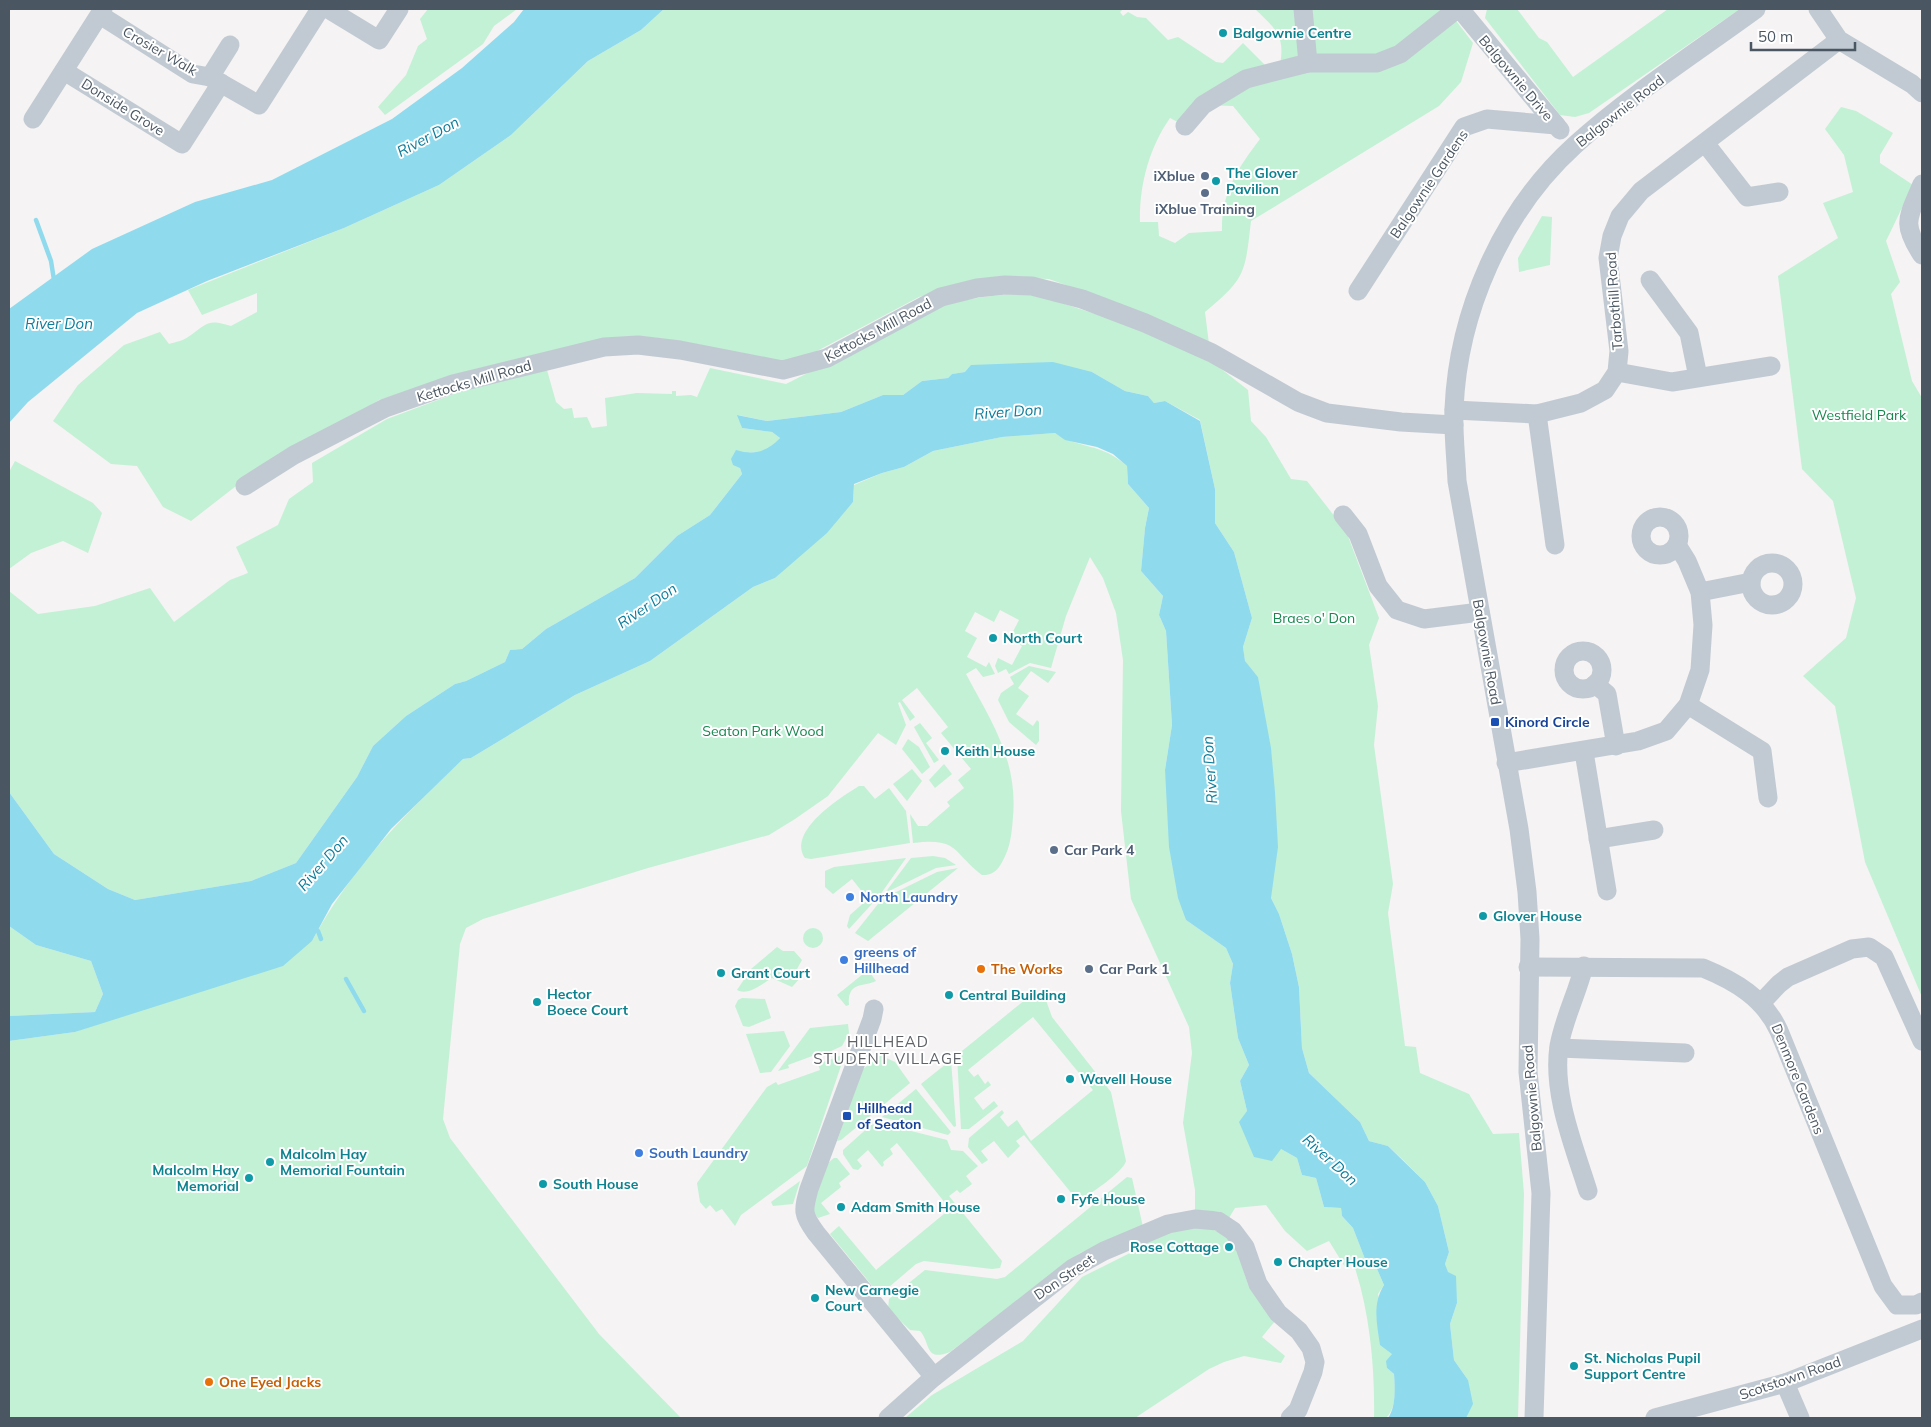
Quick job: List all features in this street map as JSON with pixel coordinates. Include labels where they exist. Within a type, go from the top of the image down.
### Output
[{"type":"street","name":"Crosier Walk","points":[[102,12],[193,74],[216,80],[259,105],[320,9]]},
{"type":"street","points":[[328,9],[378,40],[399,9]]},
{"type":"street","points":[[1303,9],[1308,64]]},
{"type":"street","points":[[1185,126],[1203,105],[1246,79],[1308,64],[1377,63],[1400,54],[1458,9]]},
{"type":"street","name":"Balgownie Drive","points":[[1458,9],[1573,146]]},
{"type":"street","name":"Balgownie Road","points":[[1534,1418],[1540,1193],[1528,1072],[1529,914],[1525,869],[1457,481],[1454,417],[1461,347],[1471,312],[1491,261],[1519,211],[1573,146],[1600,123],[1756,9]]},
{"type":"street","points":[[1818,9],[1839,40],[1912,84],[1922,94]]},
{"type":"street","points":[[33,119],[102,12]]},
{"type":"street","name":"Tarbothill Road","points":[[1617,372],[1619,351],[1608,258],[1612,236],[1620,216],[1640,191],[1839,40]]},
{"type":"street","points":[[216,80],[230,45]]},
{"type":"street","name":"Donside Grove","points":[[64,71],[182,144],[216,80]]},
{"type":"street","name":"Balgownie Gardens","points":[[1358,291],[1464,127],[1486,119],[1556,125]]},
{"type":"street","points":[[1705,143],[1747,196],[1779,192]]},
{"type":"street","points":[[1922,184],[1907,223],[1910,238],[1922,255]]},
{"type":"street","points":[[1650,280],[1689,333],[1698,377]]},
{"type":"street","name":"Kettocks Mill Road","points":[[245,486],[294,456],[385,408],[453,384],[604,347],[623,345],[680,350],[783,370],[827,358],[941,297],[977,288],[1005,285],[1032,286],[1057,291],[1136,320],[1212,353],[1298,402],[1327,412],[1401,422],[1454,417]]},
{"type":"street","points":[[1454,417],[1537,414],[1581,402],[1605,390],[1617,372],[1672,382],[1771,366]]},
{"type":"street","points":[[1537,414],[1555,545]]},
{"type":"street","points":[[1343,515],[1358,534],[1378,586],[1397,610],[1424,619],[1480,612]]},
{"type":"street","points":[[1506,763],[1616,746],[1666,731],[1688,705],[1700,670],[1704,625],[1700,592],[1687,561],[1677,545]]},
{"type":"street","points":[[1700,592],[1751,582]]},
{"type":"street","points":[[1595,684],[1607,694],[1616,746]]},
{"type":"street","points":[[1688,705],[1762,750],[1768,798]]},
{"type":"street","points":[[1584,752],[1607,892]]},
{"type":"street","points":[[1598,839],[1654,830]]},
{"type":"street","points":[[1762,1003],[1788,977],[1852,949],[1869,947],[1884,957],[1922,1040]]},
{"type":"street","points":[[1584,966],[1580,983],[1567,1012],[1559,1048],[1561,1097],[1588,1191]]},
{"type":"street","name":"Denmore Gardens","points":[[1528,967],[1703,968],[1730,979],[1762,1003],[1772,1016],[1779,1031],[1883,1286],[1897,1304],[1916,1305],[1922,1302]]},
{"type":"street","points":[[874,1009],[872,1019],[809,1189],[804,1212],[816,1233],[934,1377]]},
{"type":"street","points":[[1559,1048],[1685,1052]]},
{"type":"street","name":"Don Street","points":[[888,1418],[934,1377],[1030,1300],[1088,1259],[1168,1224],[1195,1219],[1218,1222],[1233,1231],[1245,1247],[1258,1284],[1278,1314],[1299,1331],[1311,1348],[1315,1362],[1294,1414]]},
{"type":"street","name":"Scotstown Road","points":[[1654,1418],[1785,1382],[1922,1329]]},
{"type":"street","points":[[1785,1382],[1800,1418]]},
{"type":"green space","points":[[428,9],[517,9],[494,26],[483,44],[385,115],[378,107],[406,75],[418,46],[427,39],[420,19]]},
{"type":"green space","points":[[664,9],[1123,9],[1120,12],[1123,16],[1128,12],[1137,17],[1146,18],[1168,40],[1178,37],[1216,62],[1223,63],[1243,43],[1272,72],[1279,70],[1281,42],[1275,29],[1255,9],[1447,9],[1473,43],[1461,82],[1439,106],[1251,221],[1245,264],[1241,273],[1229,291],[1205,312],[1209,344],[1132,309],[1049,279],[993,277],[919,297],[785,368],[682,343],[618,337],[476,369],[379,400],[313,442],[263,465],[191,521],[163,507],[137,466],[111,464],[53,421],[78,385],[124,345],[160,332],[169,344],[186,338],[208,324],[217,323],[231,326],[257,312],[257,293],[202,315],[188,290],[344,228],[439,185],[511,135],[588,61],[641,30]],"holes":[[[1204,105],[1233,106],[1260,139],[1232,182],[1224,205],[1222,231],[1189,233],[1175,243],[1159,236],[1158,222],[1140,222],[1141,195],[1147,168],[1156,142],[1170,118],[1185,126]]]},
{"type":"green space","points":[[1487,9],[1517,9],[1539,38],[1547,42],[1573,77],[1668,9],[1740,9],[1589,113],[1575,117],[1560,115],[1485,18]]},
{"type":"green space","name":"Westfield Park","points":[[1841,107],[1856,111],[1893,133],[1880,155],[1880,163],[1913,185],[1886,241],[1900,282],[1891,294],[1912,381],[1922,398],[1922,997],[1865,862],[1835,706],[1803,676],[1846,638],[1856,598],[1833,501],[1802,469],[1778,276],[1838,238],[1823,203],[1853,192],[1844,155],[1825,129]]},
{"type":"green space","points":[[1542,216],[1552,217],[1550,265],[1519,272],[1518,258]]},
{"type":"green space","name":"Braes o' Don","points":[[1020,293],[1046,298],[1117,321],[1211,361],[1248,390],[1251,421],[1266,437],[1291,479],[1307,481],[1346,531],[1379,618],[1369,645],[1378,706],[1374,745],[1393,884],[1388,913],[1405,1046],[1416,1047],[1420,1073],[1469,1094],[1493,1134],[1519,1133],[1524,1194],[1518,1418],[1466,1418],[1468,1380],[1454,1360],[1450,1324],[1457,1303],[1445,1264],[1449,1252],[1438,1206],[1425,1182],[1388,1146],[1369,1141],[1360,1122],[1309,1073],[1302,1048],[1299,987],[1292,954],[1279,914],[1271,898],[1258,677],[1245,662],[1243,647],[1252,618],[1234,552],[1215,523],[1215,489],[1200,420],[1165,401],[1154,403],[1148,396],[1125,391],[1092,372],[965,372],[952,374],[948,378],[922,381],[903,395],[883,395],[841,412],[767,421],[738,415],[742,428],[772,432],[780,438],[766,451],[746,453],[740,468],[742,474],[710,515],[677,536],[635,578],[546,629],[522,649],[510,650],[505,662],[466,681],[455,684],[406,716],[373,746],[357,777],[296,863],[251,881],[135,900],[108,889],[54,854],[9,792],[9,591],[38,614],[95,606],[150,588],[174,622],[230,580],[248,573],[236,547],[278,525],[289,499],[313,482],[312,463],[387,419],[462,391],[547,370],[556,402],[564,409],[572,408],[574,418],[587,417],[592,428],[607,426],[605,398],[637,393],[672,394],[672,391],[676,391],[676,396],[691,395],[697,397],[710,368],[786,384],[944,304]]},
{"type":"green space","name":"Seaton Park Wood","points":[[1055,433],[1073,442],[1099,449],[1117,458],[1127,466],[1128,484],[1149,508],[1141,571],[1163,596],[1159,615],[1166,631],[1172,725],[1165,770],[1186,920],[1226,948],[1233,964],[1230,983],[1238,1038],[1249,1065],[1240,1081],[1247,1111],[1281,1149],[1297,1158],[1302,1175],[1316,1178],[1324,1207],[1341,1208],[1342,1216],[1353,1228],[1365,1259],[1374,1262],[1384,1285],[1378,1294],[1392,1354],[1387,1368],[1394,1374],[1395,1385],[1394,1403],[1390,1414],[1386,1418],[1374,1418],[1374,1380],[1368,1321],[1354,1265],[1345,1267],[1329,1241],[1307,1251],[1285,1231],[1266,1205],[1235,1208],[1229,1218],[1219,1211],[1195,1211],[1195,1190],[1183,1123],[1192,1053],[1189,1027],[1131,899],[1121,811],[1123,660],[1116,613],[1103,578],[1090,557],[1066,616],[1051,668],[1030,663],[1009,674],[1006,669],[998,673],[995,666],[998,658],[1012,665],[1022,646],[1009,639],[1019,620],[1000,610],[994,622],[975,612],[965,631],[977,638],[967,657],[986,667],[989,662],[995,674],[983,677],[976,668],[966,674],[1001,742],[1011,777],[1013,817],[1011,836],[1008,850],[1000,866],[991,874],[982,875],[954,848],[947,844],[939,842],[913,843],[910,814],[918,826],[927,826],[950,806],[947,802],[964,788],[958,780],[971,769],[941,733],[948,727],[917,688],[902,700],[915,717],[910,721],[900,702],[898,703],[906,725],[896,745],[878,733],[828,796],[769,835],[648,868],[483,919],[466,928],[460,944],[443,1119],[450,1138],[599,1334],[681,1418],[9,1418],[9,1041],[75,1032],[312,941],[344,889],[380,844],[419,801],[463,759],[471,758],[575,695],[650,661],[753,587],[775,578],[853,502],[854,485],[882,473],[904,467],[933,451],[1002,437]]},
{"type":"green space","points":[[15,461],[93,503],[102,513],[88,553],[63,541],[31,553],[9,569],[9,472]]},
{"type":"green space","points":[[1029,666],[1056,672],[1048,683],[1031,671],[1018,688],[1029,696],[1016,714],[1033,726],[1037,720],[1039,722],[1039,741],[1036,745],[1009,722],[998,700],[1001,693],[1014,684],[1010,677]]},
{"type":"green space","points":[[920,723],[932,738],[926,743],[939,760],[934,763],[914,727]]},
{"type":"green space","points":[[908,739],[919,747],[930,767],[922,774],[902,749]]},
{"type":"green space","points":[[944,764],[952,774],[935,788],[929,780]]},
{"type":"green space","points":[[912,769],[922,781],[907,801],[893,784]]},
{"type":"green space","points":[[859,786],[864,786],[875,799],[889,788],[906,811],[910,843],[811,859],[805,858],[801,848],[803,837],[809,827],[818,816]]},
{"type":"green space","points":[[933,856],[945,858],[956,865],[936,868],[885,893],[911,858]]},
{"type":"green space","points":[[906,858],[880,895],[849,929],[847,926],[850,915],[868,899],[852,879],[833,894],[825,887],[825,871],[834,867]]},
{"type":"green space","points":[[958,868],[868,941],[855,933],[882,899],[937,872]]},
{"type":"green space","points":[[9,926],[36,945],[91,961],[103,994],[95,1012],[9,1016]]},
{"type":"green space","points":[[813,928],[820,931],[823,938],[820,945],[813,948],[806,945],[803,938],[806,931]]},
{"type":"green space","points":[[777,947],[783,951],[794,951],[802,960],[797,969],[802,976],[792,987],[772,978],[746,992],[737,990],[751,969]]},
{"type":"green space","points":[[868,970],[876,981],[854,988],[849,997],[849,1005],[846,1006],[837,995]]},
{"type":"green space","points":[[1036,991],[1043,992],[1052,1017],[1111,1092],[1126,1161],[1119,1171],[1105,1183],[1077,1200],[1024,1135],[1016,1141],[1020,1146],[1008,1158],[994,1141],[981,1151],[988,1160],[982,1164],[968,1147],[969,1138],[1002,1110],[1004,1113],[1000,1117],[1008,1127],[1017,1120],[1031,1141],[1093,1090],[1033,1017],[968,1070],[974,1077],[978,1074],[985,1084],[988,1081],[991,1085],[974,1098],[983,1110],[994,1101],[998,1106],[969,1129],[961,1129],[957,1055]]},
{"type":"green space","points":[[742,998],[765,999],[771,1018],[749,1027],[743,1026],[735,1006],[738,1000]]},
{"type":"green space","points":[[848,1024],[849,1033],[842,1046],[816,1058],[815,1055],[788,1065],[789,1068],[778,1071],[810,1028]]},
{"type":"green space","points":[[784,1031],[790,1046],[771,1072],[760,1073],[746,1034]]},
{"type":"green space","points":[[845,1054],[807,1166],[741,1215],[735,1226],[722,1209],[716,1212],[710,1205],[706,1209],[700,1202],[697,1183],[767,1087],[776,1082],[778,1085],[820,1070],[818,1064]]},
{"type":"green space","points":[[880,1055],[895,1062],[910,1083],[841,1140],[837,1141],[862,1070]]},
{"type":"green space","points":[[951,1060],[956,1126],[954,1127],[921,1084]]},
{"type":"green space","points":[[916,1089],[951,1132],[948,1135],[882,1117]]},
{"type":"green space","points":[[879,1123],[947,1140],[951,1150],[963,1151],[978,1166],[966,1176],[972,1184],[960,1193],[957,1190],[949,1196],[1002,1261],[1000,1268],[992,1269],[924,1261],[916,1264],[882,1293],[878,1293],[830,1234],[839,1226],[876,1270],[950,1209],[897,1143],[890,1149],[893,1154],[883,1162],[884,1165],[882,1167],[868,1150],[857,1160],[862,1166],[858,1170],[853,1169],[843,1154],[843,1150],[871,1125]]},
{"type":"green space","points":[[837,1158],[850,1174],[839,1183],[841,1187],[821,1203],[830,1214],[818,1218],[813,1212],[812,1207],[828,1163]]},
{"type":"green space","points":[[1127,1177],[1132,1178],[1143,1227],[1080,1253],[950,1352],[936,1355],[932,1353],[920,1331],[910,1330],[888,1309],[889,1299],[925,1270],[997,1279],[1005,1277]]},
{"type":"green space","points":[[800,1181],[793,1204],[773,1206],[771,1202]]},
{"type":"green space","points":[[1197,1227],[1214,1230],[1229,1237],[1236,1247],[1248,1284],[1276,1320],[1262,1337],[1285,1356],[1281,1363],[1244,1356],[1224,1362],[1209,1369],[1135,1418],[905,1418],[932,1395],[1023,1341],[1082,1277],[1132,1252],[1144,1240],[1169,1230]]},
{"type":"water","name":"River Don","points":[[524,9],[664,9],[641,30],[588,61],[511,135],[439,185],[344,228],[207,281],[137,313],[28,402],[9,423],[9,309],[92,249],[195,202],[272,180],[392,119],[462,68],[514,22]]},
{"type":"water","points":[[1053,362],[1092,372],[1125,391],[1148,396],[1154,403],[1165,401],[1200,421],[1215,489],[1215,523],[1234,552],[1252,618],[1243,647],[1245,661],[1258,677],[1271,748],[1275,792],[1278,847],[1271,898],[1279,914],[1292,954],[1299,987],[1302,1048],[1309,1073],[1360,1122],[1369,1141],[1388,1146],[1425,1182],[1438,1206],[1449,1252],[1445,1264],[1448,1272],[1456,1276],[1457,1303],[1450,1324],[1454,1360],[1468,1380],[1473,1404],[1466,1418],[1388,1418],[1394,1403],[1394,1374],[1387,1368],[1386,1361],[1392,1354],[1380,1345],[1377,1307],[1380,1292],[1384,1285],[1374,1262],[1365,1259],[1353,1228],[1342,1216],[1341,1208],[1324,1207],[1316,1178],[1302,1175],[1297,1158],[1281,1149],[1272,1161],[1254,1157],[1239,1122],[1247,1111],[1240,1081],[1249,1065],[1238,1038],[1230,983],[1233,964],[1226,948],[1186,920],[1178,898],[1169,847],[1165,770],[1172,725],[1166,631],[1159,615],[1163,596],[1141,571],[1149,508],[1128,484],[1127,466],[1113,454],[1097,447],[1065,440],[1055,433],[1002,437],[933,451],[904,467],[854,484],[853,502],[827,533],[775,578],[753,587],[650,661],[575,695],[471,758],[463,759],[391,829],[332,904],[312,941],[283,966],[75,1032],[9,1041],[9,1016],[95,1012],[103,994],[91,961],[36,945],[9,926],[9,792],[54,854],[108,889],[135,900],[251,881],[296,863],[357,777],[373,746],[406,716],[455,684],[466,681],[505,662],[510,650],[522,649],[546,629],[635,578],[677,536],[710,515],[742,474],[740,468],[733,465],[731,459],[736,450],[743,452],[760,451],[780,438],[772,432],[742,428],[737,415],[767,421],[841,412],[883,395],[903,395],[922,381],[948,378],[952,374],[965,372],[971,365]]},
{"type":"waterway","points":[[36,220],[51,261],[54,280]]},
{"type":"waterway","points":[[318,931],[321,939]]},
{"type":"waterway","points":[[346,979],[364,1011]]},
{"type":"place","name":"Balgownie Centre","points":[[1223,33]]},
{"type":"place","name":"iXblue","points":[[1205,176]]},
{"type":"place","name":"The Glover Pavilion","points":[[1216,181]]},
{"type":"place","name":"iXblue Training","points":[[1205,193]]},
{"type":"place","name":"North Court","points":[[993,638]]},
{"type":"place","name":"Kinord Circle","points":[[1495,722]]},
{"type":"place","name":"Keith House","points":[[945,751]]},
{"type":"place","name":"Car Park 4","points":[[1054,850]]},
{"type":"place","name":"North Laundry","points":[[850,897]]},
{"type":"place","name":"Glover House","points":[[1483,916]]},
{"type":"place","name":"greens of Hillhead","points":[[844,960]]},
{"type":"place","name":"The Works","points":[[981,969]]},
{"type":"place","name":"Car Park 1","points":[[1089,969]]},
{"type":"place","name":"Grant Court","points":[[721,973]]},
{"type":"place","name":"Central Building","points":[[949,995]]},
{"type":"place","name":"Hector Boece Court","points":[[537,1002]]},
{"type":"place","name":"Wavell House","points":[[1070,1079]]},
{"type":"place","name":"Hillhead of Seaton","points":[[847,1116]]},
{"type":"place","name":"South Laundry","points":[[639,1153]]},
{"type":"place","name":"Malcolm Hay Memorial Fountain","points":[[270,1162]]},
{"type":"place","name":"Malcolm Hay Memorial","points":[[249,1178]]},
{"type":"place","name":"South House","points":[[543,1184]]},
{"type":"place","name":"Fyfe House","points":[[1061,1199]]},
{"type":"place","name":"Adam Smith House","points":[[841,1207]]},
{"type":"place","name":"Rose Cottage","points":[[1229,1247]]},
{"type":"place","name":"Chapter House","points":[[1278,1262]]},
{"type":"place","name":"New Carnegie Court","points":[[815,1298]]},
{"type":"place","name":"St. Nicholas Pupil Support Centre","points":[[1574,1366]]},
{"type":"place","name":"One Eyed Jacks","points":[[209,1382]]},
{"type":"district","name":"HILLHEAD STUDENT VILLAGE","points":[[888,1050]]}]
